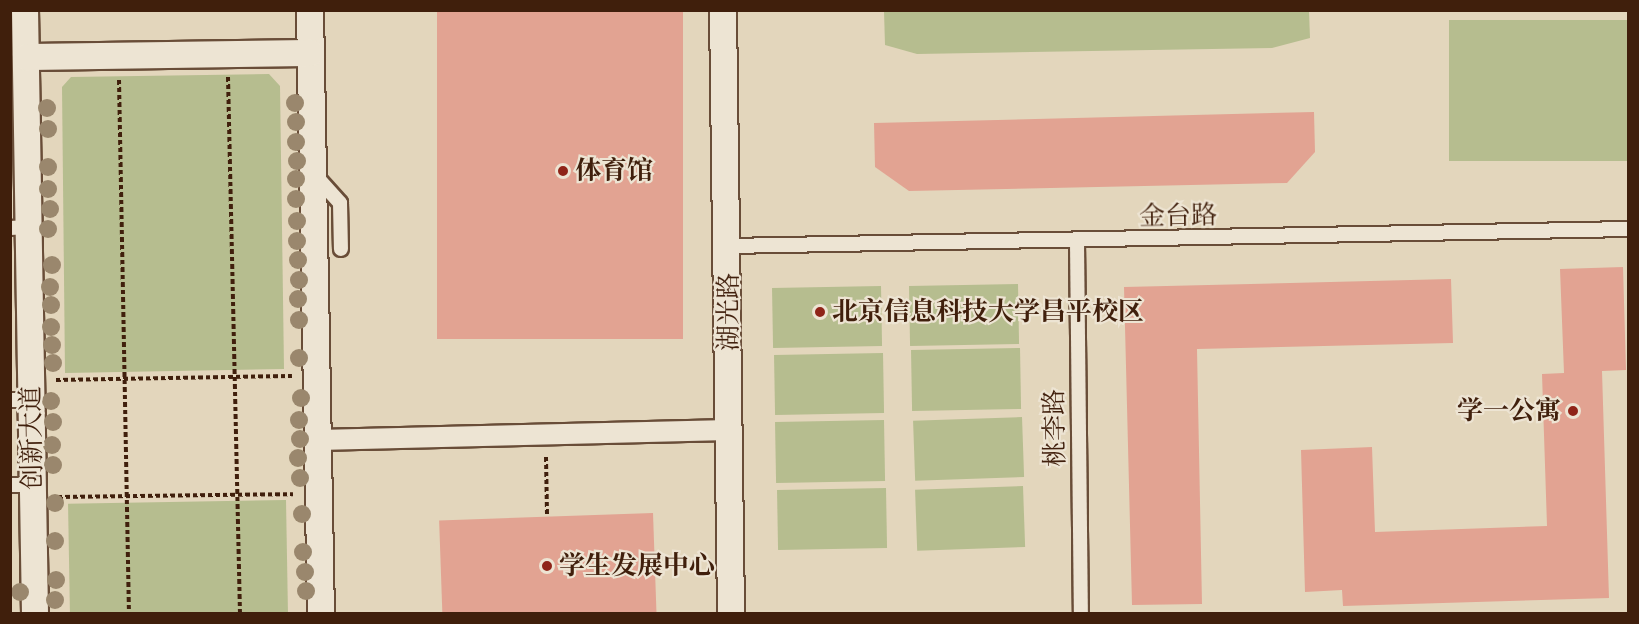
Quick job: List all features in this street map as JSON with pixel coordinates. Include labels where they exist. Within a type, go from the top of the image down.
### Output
[{"type":"street","name":"创新大道","points":[[25,10],[26,57],[20,227],[26,489],[35,614]]},
{"type":"street","name":"湖光路","points":[[723,10],[728,246],[731,614]]},
{"type":"street","points":[[311,11],[321,614]]},
{"type":"street","points":[[26,57],[311,53]]},
{"type":"street","points":[[318,440],[729,430]]},
{"type":"lane","points":[[313,174],[340,202],[341,249]]},
{"type":"lane","name":"金台路","points":[[728,246],[1077,242],[1629,229]]},
{"type":"lane","name":"桃李路","points":[[1077,242],[1081,614]]},
{"type":"path","points":[[228,54],[240,614]]},
{"type":"path","points":[[118,56],[129,614]]},
{"type":"path","points":[[25,394],[125,379],[317,376]]},
{"type":"path","points":[[546,435],[547,516]]},
{"type":"path","points":[[26,489],[127,496],[319,493]]},
{"type":"green space","points":[[884,11],[1309,11],[1310,38],[1272,48],[917,54],[885,45]]},
{"type":"green space","points":[[1449,20],[1628,20],[1628,161],[1449,161]]},
{"type":"green space","points":[[269,74],[280,86],[284,369],[65,373],[62,87],[71,77]]},
{"type":"green space","points":[[1018,284],[1019,344],[910,346],[909,286]]},
{"type":"green space","points":[[881,286],[882,346],[773,348],[772,288]]},
{"type":"green space","points":[[1020,348],[1021,409],[912,411],[911,350]]},
{"type":"green space","points":[[883,353],[884,413],[775,415],[774,355]]},
{"type":"green space","points":[[1022,417],[1024,477],[915,481],[913,421]]},
{"type":"green space","points":[[884,420],[885,481],[776,483],[775,422]]},
{"type":"green space","points":[[1023,486],[1025,547],[917,551],[915,490]]},
{"type":"green space","points":[[886,488],[887,548],[778,550],[777,490]]},
{"type":"green space","points":[[286,500],[288,613],[70,614],[68,504]]},
{"type":"building","name":"体育馆","points":[[437,10],[683,10],[683,339],[437,339]]},
{"type":"building","points":[[1314,112],[1315,152],[1287,183],[909,191],[875,167],[874,123]]},
{"type":"building","name":"学一公寓","points":[[1623,267],[1626,370],[1602,371],[1609,598],[1343,606],[1342,590],[1305,592],[1301,450],[1372,447],[1375,532],[1547,526],[1542,374],[1564,373],[1560,269]]},
{"type":"building","name":"学一公寓","points":[[1451,279],[1453,343],[1197,349],[1202,604],[1132,605],[1124,287]]},
{"type":"building","name":"学生发展中心","points":[[653,513],[657,614],[442,614],[439,520]]},
{"type":"place","name":"体育馆","points":[[563,171]]},
{"type":"place","name":"北京信息科技大学昌平校区","points":[[820,312]]},
{"type":"place","name":"学一公寓","points":[[1573,411]]},
{"type":"place","name":"学生发展中心","points":[[547,566]]}]
